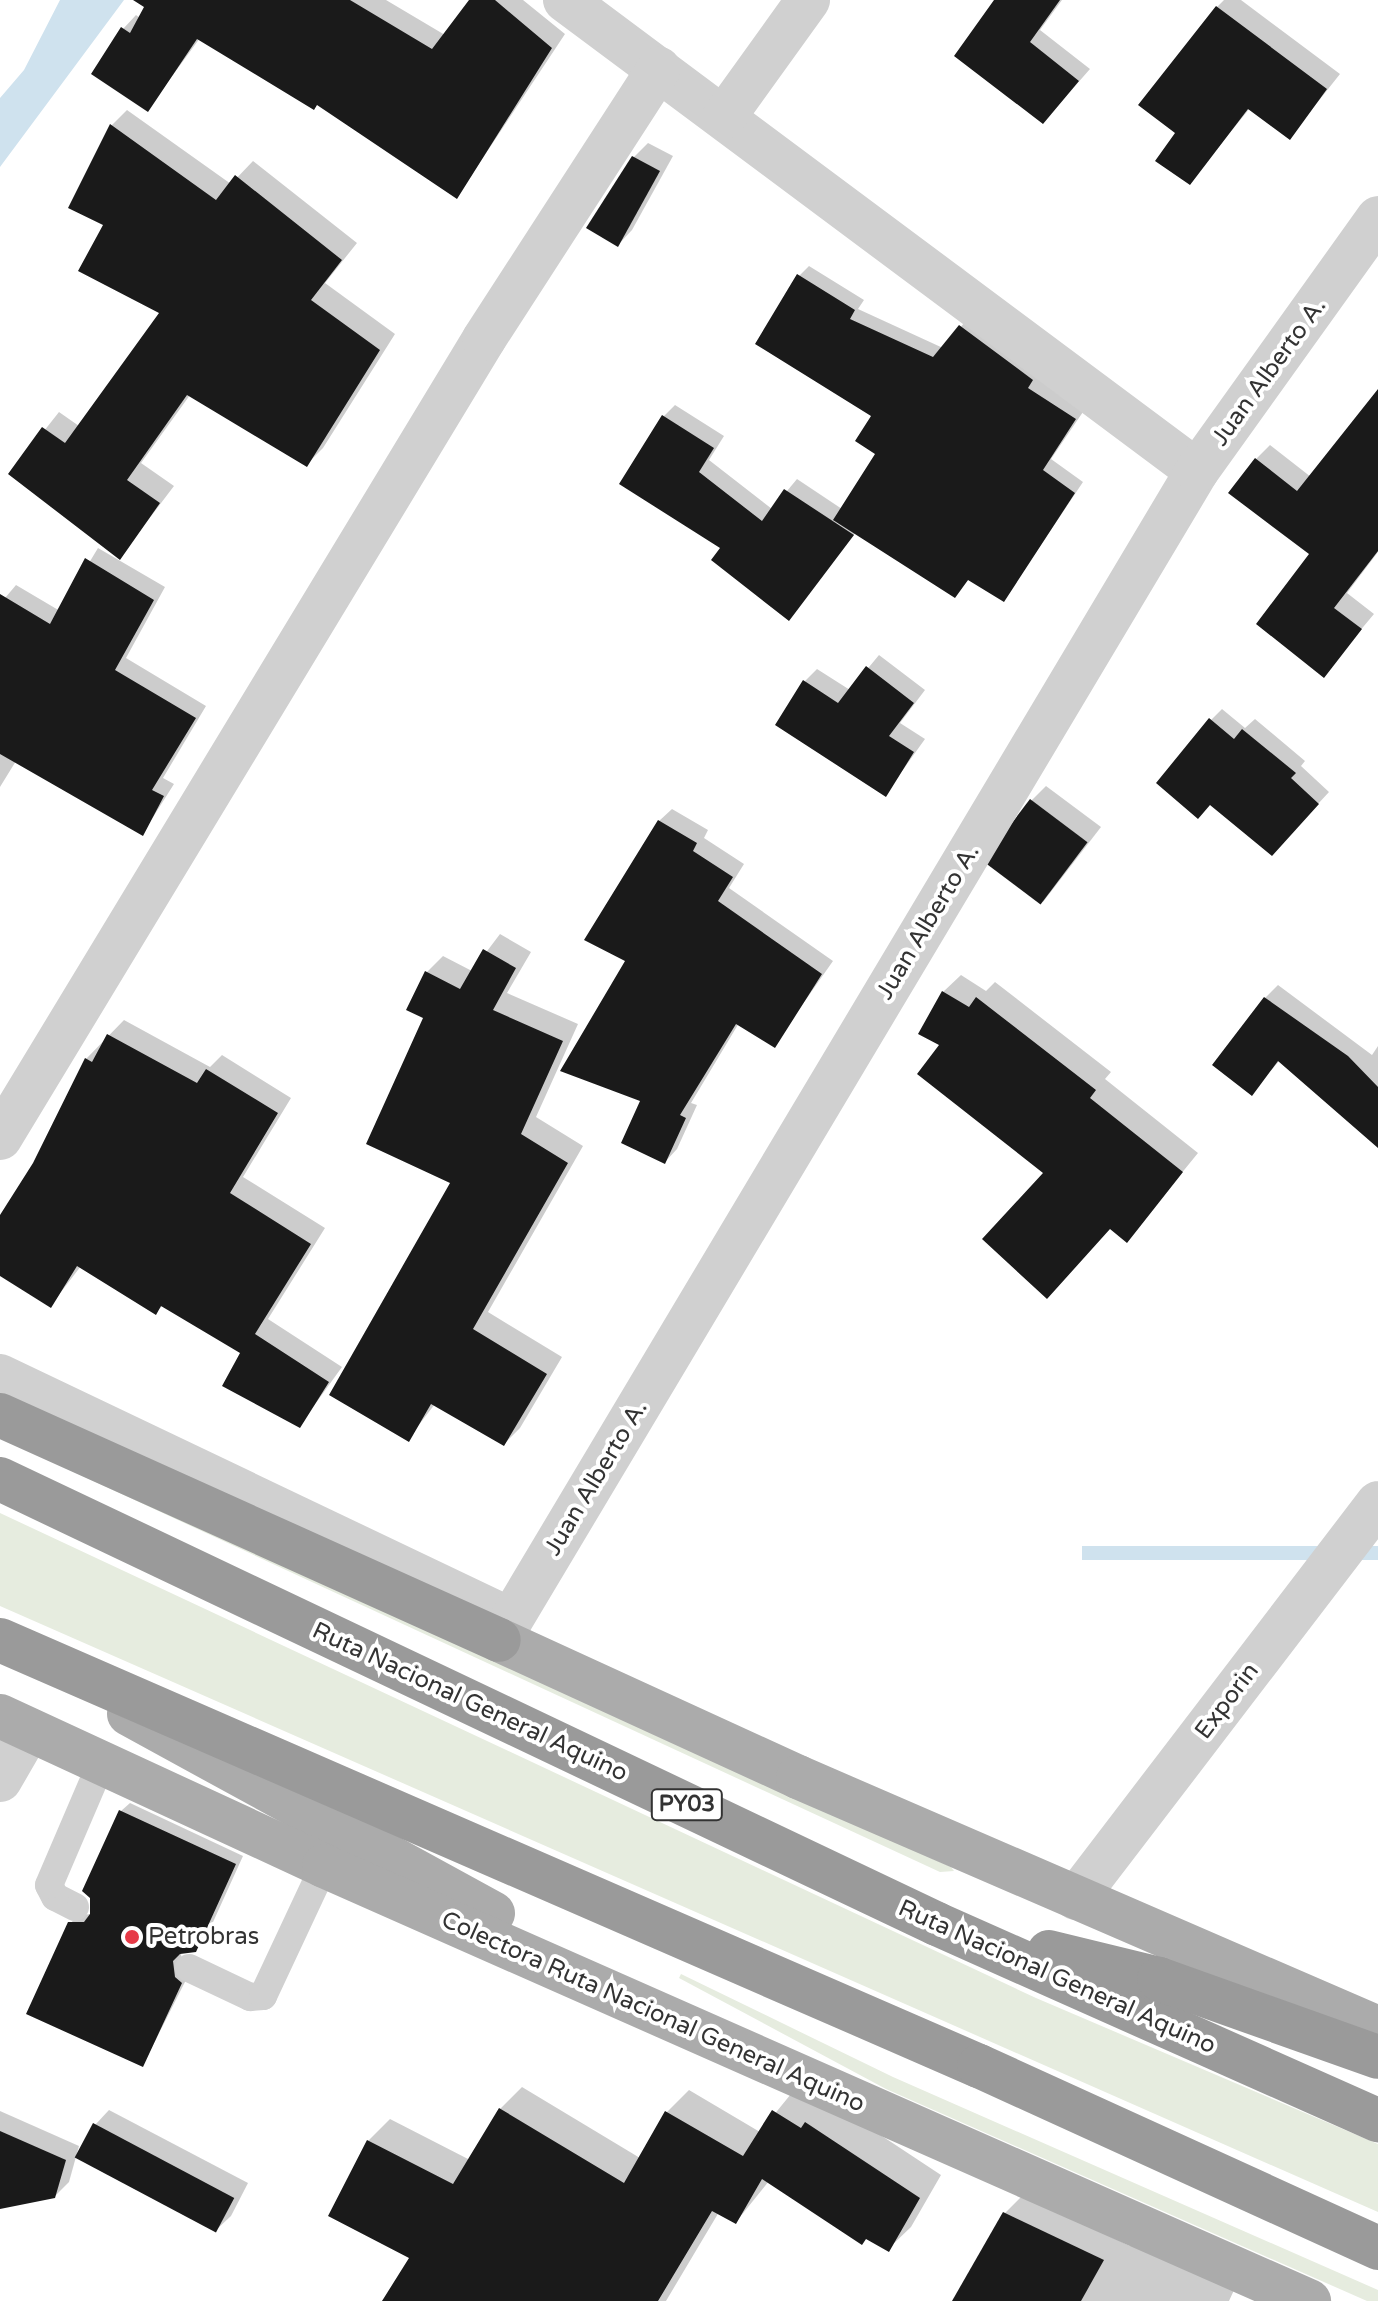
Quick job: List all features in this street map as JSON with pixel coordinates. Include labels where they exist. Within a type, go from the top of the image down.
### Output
[{"type":"highway","points":[[0,1415],[505,1630]]},
{"type":"highway","name":"Ruta Nacional General Aquino","points":[[0,1479],[937,1924],[1378,2120]]},
{"type":"highway","points":[[0,1642],[979,2066],[1378,2248]]},
{"type":"highway","points":[[937,1924],[1159,1979],[1378,2057]]},
{"type":"main road","points":[[505,1630],[1076,1898],[1378,2028]]},
{"type":"main road","points":[[0,1642],[769,2064]]},
{"type":"main road","name":"Colectora Ruta Nacional General Aquino","points":[[14,1723],[100,1766],[324,1866],[1309,2301]]},
{"type":"street","points":[[565,0],[1197,471]]},
{"type":"street","points":[[724,117],[808,0]]},
{"type":"street","points":[[0,1138],[484,339],[659,69]]},
{"type":"street","name":"Juan Alberto A.","points":[[505,1630],[1197,471],[1378,218]]},
{"type":"street","points":[[0,1376],[505,1630]]},
{"type":"street","name":"Exporin","points":[[1076,1898],[1378,1503]]},
{"type":"street","points":[[0,1780],[14,1723]]},
{"type":"lane","points":[[75,1907],[55,1897],[49,1885],[100,1766]]},
{"type":"lane","points":[[189,1968],[250,1997],[263,1996],[324,1866]]},
{"type":"shaded area","points":[[9,1442],[951,1867],[954,1871],[940,1872]]},
{"type":"shaded area","points":[[0,1513],[1036,1998],[1378,2144],[1378,2212],[0,1606]]},
{"type":"shaded area","points":[[681,1974],[893,2077],[1378,2290],[1378,2301],[1367,2301],[886,2089],[679,1978]]},
{"type":"water","points":[[60,0],[124,0],[0,167],[0,98],[24,70]]},
{"type":"water","points":[[1082,1546],[1378,1546],[1378,1560],[1082,1560]]},
{"type":"building","points":[[133,0],[350,0],[432,49],[469,0],[495,0],[552,48],[457,199],[317,105],[314,110],[197,39],[148,112],[91,74],[121,27],[130,33],[144,7]]},
{"type":"building","points":[[994,0],[1060,0],[1030,42],[1079,81],[1043,124],[954,56]]},
{"type":"building","points":[[1216,6],[1327,89],[1290,140],[1248,109],[1190,185],[1155,161],[1175,133],[1138,105]]},
{"type":"building","points":[[110,124],[216,200],[235,175],[342,260],[311,300],[380,350],[307,467],[187,395],[127,480],[160,503],[120,560],[8,474],[42,427],[65,443],[159,313],[78,271],[103,225],[68,208]]},
{"type":"building","points":[[632,156],[660,171],[618,247],[586,228]]},
{"type":"building","points":[[797,274],[855,310],[850,319],[933,357],[959,325],[1033,380],[1028,388],[1076,419],[1043,470],[1075,493],[1004,602],[968,580],[955,598],[833,520],[875,454],[855,441],[871,416],[755,344]]},
{"type":"building","points":[[1378,389],[1378,551],[1334,608],[1362,629],[1324,678],[1256,624],[1309,554],[1228,493],[1255,458],[1297,491]]},
{"type":"building","points":[[662,415],[714,448],[699,472],[762,521],[784,489],[854,535],[789,621],[711,560],[720,548],[619,484]]},
{"type":"building","points":[[85,558],[154,600],[115,670],[196,718],[152,790],[164,796],[143,836],[0,754],[0,594],[50,624]]},
{"type":"building","points":[[866,666],[914,703],[889,736],[914,752],[886,797],[775,725],[803,680],[838,703]]},
{"type":"building","points":[[1209,718],[1234,739],[1242,729],[1296,773],[1291,778],[1319,804],[1272,856],[1210,805],[1198,819],[1156,783]]},
{"type":"building","points":[[1030,799],[1088,842],[1041,905],[983,861]]},
{"type":"building","points":[[658,820],[697,843],[693,851],[733,877],[718,901],[822,974],[775,1048],[736,1024],[680,1115],[686,1118],[665,1164],[621,1143],[640,1101],[560,1071],[625,961],[584,940]]},
{"type":"building","points":[[483,949],[516,968],[493,1010],[563,1041],[521,1134],[568,1163],[473,1329],[547,1374],[504,1446],[431,1404],[409,1442],[329,1395],[450,1183],[366,1144],[423,1018],[406,1010],[425,971],[460,989]]},
{"type":"building","points":[[942,991],[969,1007],[976,997],[1096,1090],[1090,1098],[1183,1172],[1127,1243],[1110,1229],[1047,1299],[982,1239],[1043,1173],[917,1074],[939,1045],[918,1034]]},
{"type":"building","points":[[1264,997],[1348,1056],[1378,1087],[1378,1148],[1278,1061],[1252,1096],[1212,1065]]},
{"type":"building","points":[[107,1034],[197,1083],[206,1069],[278,1113],[230,1193],[311,1244],[255,1334],[329,1382],[300,1428],[222,1386],[240,1353],[161,1306],[156,1315],[77,1266],[51,1308],[0,1276],[0,1215],[33,1163],[85,1058],[92,1062]]},
{"type":"building","name":"Petrobras","points":[[119,1810],[236,1864],[196,1952],[180,1954],[173,1961],[175,1977],[182,1983],[143,2067],[26,2014],[68,1922],[84,1922],[90,1914],[90,1898],[82,1891]]},
{"type":"building","points":[[499,2108],[624,2183],[665,2111],[743,2156],[772,2110],[801,2128],[805,2122],[920,2198],[889,2252],[866,2239],[862,2245],[762,2179],[736,2224],[712,2211],[658,2301],[382,2301],[409,2258],[328,2216],[367,2140],[453,2184]]},
{"type":"building","points":[[93,2123],[234,2198],[216,2233],[75,2157]]},
{"type":"building","points":[[0,2131],[66,2160],[55,2198],[0,2209]]},
{"type":"building","points":[[1003,2212],[1104,2260],[1081,2301],[952,2301]]},
{"type":"place","name":"Petrobras","points":[[132,1937]]}]
